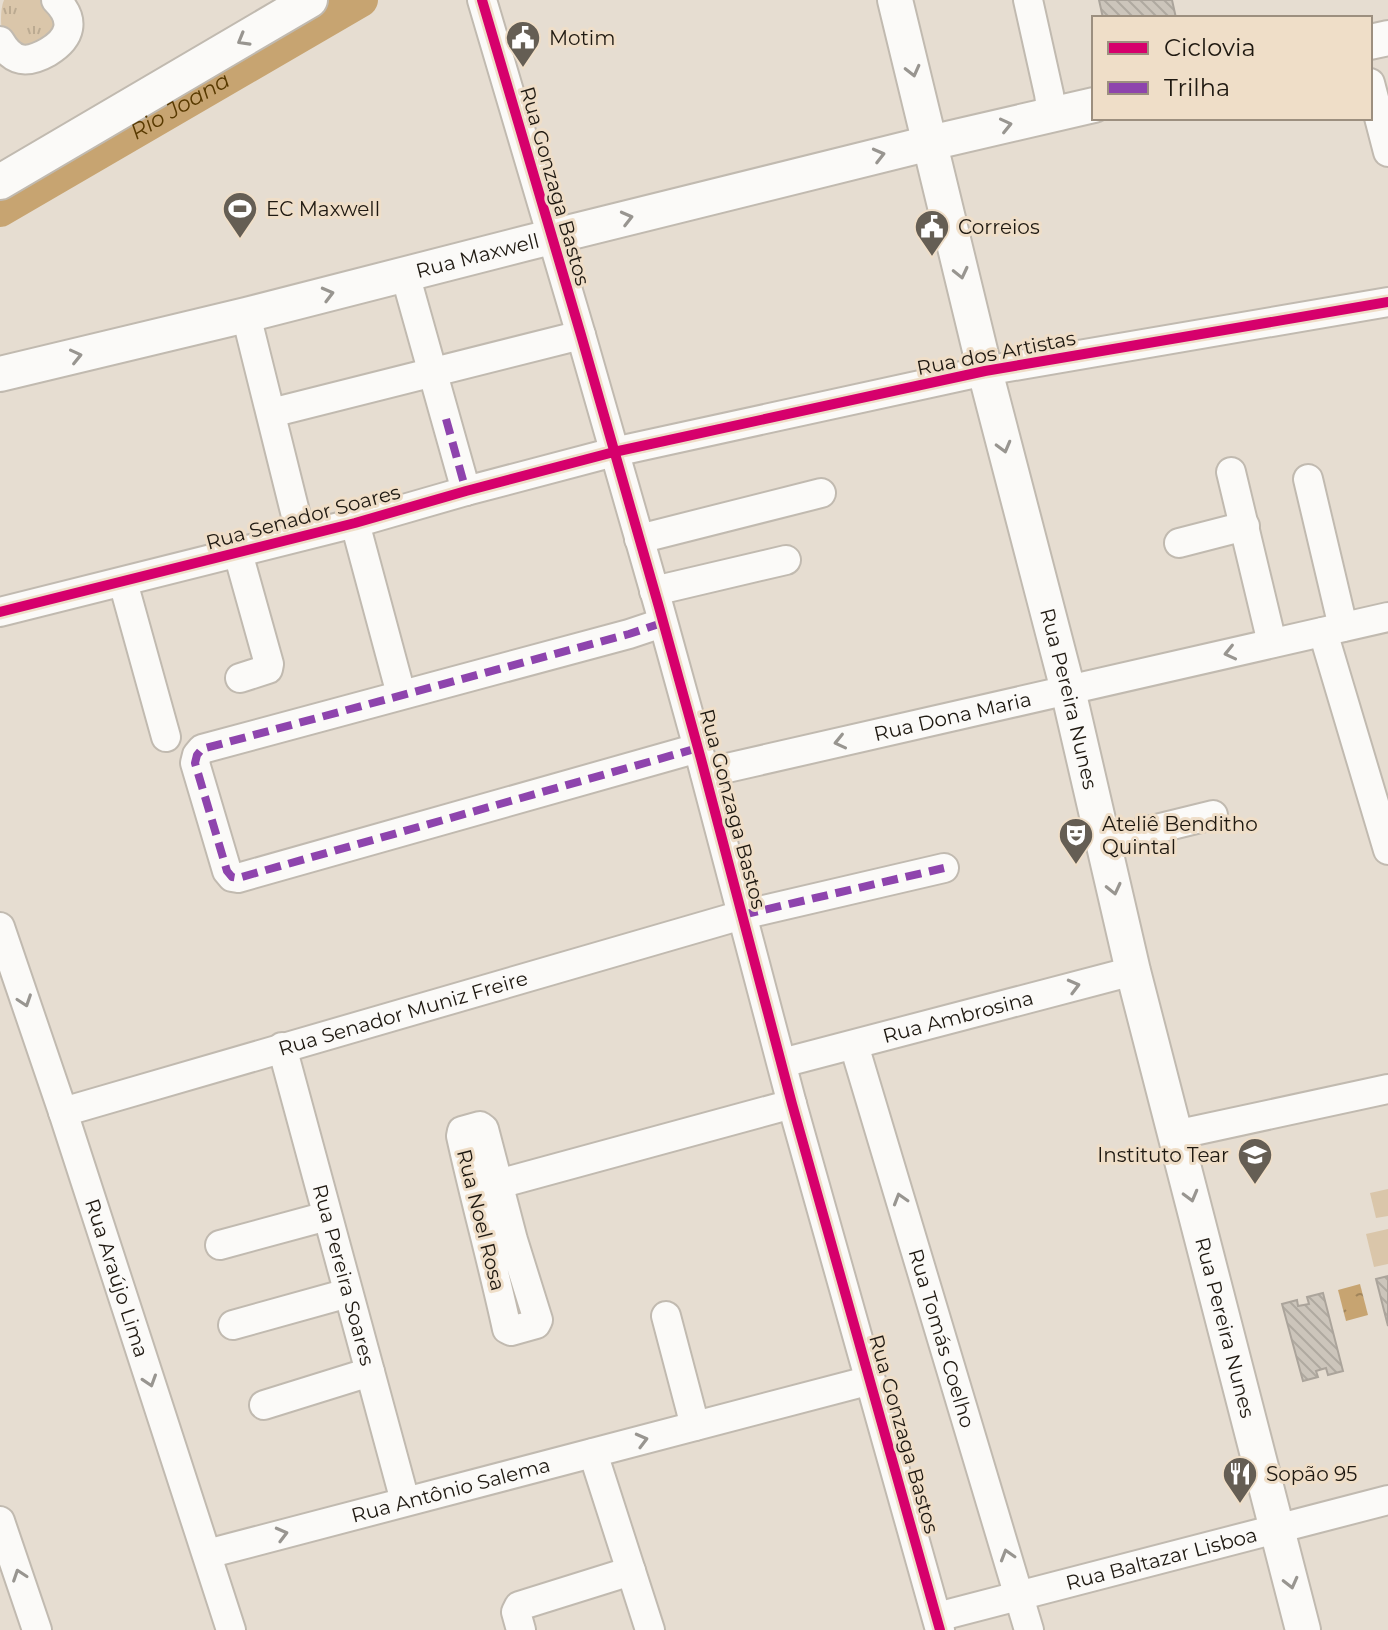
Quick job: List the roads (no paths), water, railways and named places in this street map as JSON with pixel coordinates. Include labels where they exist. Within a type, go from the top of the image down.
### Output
[{"type":"main road","points":[[0,182],[310,0]]},
{"type":"main road","name":"Rua Pereira Nunes","points":[[895,0],[985,371],[1068,690],[1133,971],[1303,1630]]},
{"type":"main road","name":"Rua Maxwell","points":[[0,374],[1092,105]]},
{"type":"street","points":[[0,41],[9,53],[26,61],[57,46],[63,41],[69,20],[65,9],[56,0]]},
{"type":"street","name":"Rua Gonzaga Bastos","points":[[482,0],[702,760],[792,1104],[938,1624]]},
{"type":"street","points":[[1028,0],[1052,115]]},
{"type":"street","points":[[1372,91],[1388,152]]},
{"type":"street","points":[[405,274],[466,491]]},
{"type":"street","name":"Rua dos Artistas","points":[[614,452],[985,371],[1388,302]]},
{"type":"street","points":[[246,315],[301,536]]},
{"type":"street","points":[[271,413],[581,335]]},
{"type":"street","name":"Rua Senador Soares","points":[[0,612],[355,523],[614,452]]},
{"type":"street","points":[[1231,472],[1272,643]]},
{"type":"street","points":[[1308,479],[1333,629],[1388,850]]},
{"type":"street","points":[[639,539],[821,493]]},
{"type":"street","points":[[355,523],[398,683]]},
{"type":"street","points":[[1179,543],[1245,526]]},
{"type":"street","points":[[238,553],[269,664],[268,669],[240,678]]},
{"type":"street","points":[[654,591],[786,560]]},
{"type":"street","points":[[123,582],[166,737]]},
{"type":"street","name":"Rua Dona Maria","points":[[662,623],[202,749],[195,763],[227,871],[238,878],[702,760],[1068,690],[1388,617]]},
{"type":"street","points":[[1103,842],[1213,815]]},
{"type":"street","name":"Rua Senador Muniz Freire","points":[[63,1112],[742,915],[944,868]]},
{"type":"street","name":"Rua Araújo Lima","points":[[0,927],[231,1630]]},
{"type":"street","name":"Rua Ambrosina","points":[[782,1063],[1133,971]]},
{"type":"street","name":"Rua Tomás Coelho","points":[[854,1045],[1029,1630]]},
{"type":"street","name":"Rua Pereira Soares","points":[[282,1047],[405,1501]]},
{"type":"street","points":[[1175,1135],[1388,1089]]},
{"type":"street","points":[[485,1188],[792,1104]]},
{"type":"street","points":[[220,1245],[327,1216]]},
{"type":"street","points":[[233,1325],[348,1293]]},
{"type":"street","points":[[666,1316],[695,1426]]},
{"type":"street","points":[[264,1405],[370,1372]]},
{"type":"street","name":"Rua Antônio Salema","points":[[207,1554],[871,1380]]},
{"type":"street","points":[[593,1453],[650,1630]]},
{"type":"street","name":"Rua Baltazar Lisboa","points":[[938,1624],[1019,1595],[1388,1500]]},
{"type":"street","points":[[0,1521],[37,1630]]},
{"type":"street","points":[[521,1630],[516,1612],[519,1606],[631,1571]]},
{"type":"water","points":[[1360,1284],[1368,1315],[1346,1321],[1338,1290]]},
{"type":"waterway","name":"Rio Joana","points":[[0,210],[361,0]]},
{"type":"place","name":"Motim","points":[[523,69]]},
{"type":"place","name":"EC Maxwell","points":[[240,240]]},
{"type":"place","name":"Correios","points":[[932,258]]},
{"type":"place","name":"Ateliê Benditho Quintal","points":[[1076,866]]},
{"type":"place","name":"Instituto Tear","points":[[1255,1186]]},
{"type":"place","name":"Sopão 95","points":[[1240,1505]]}]
